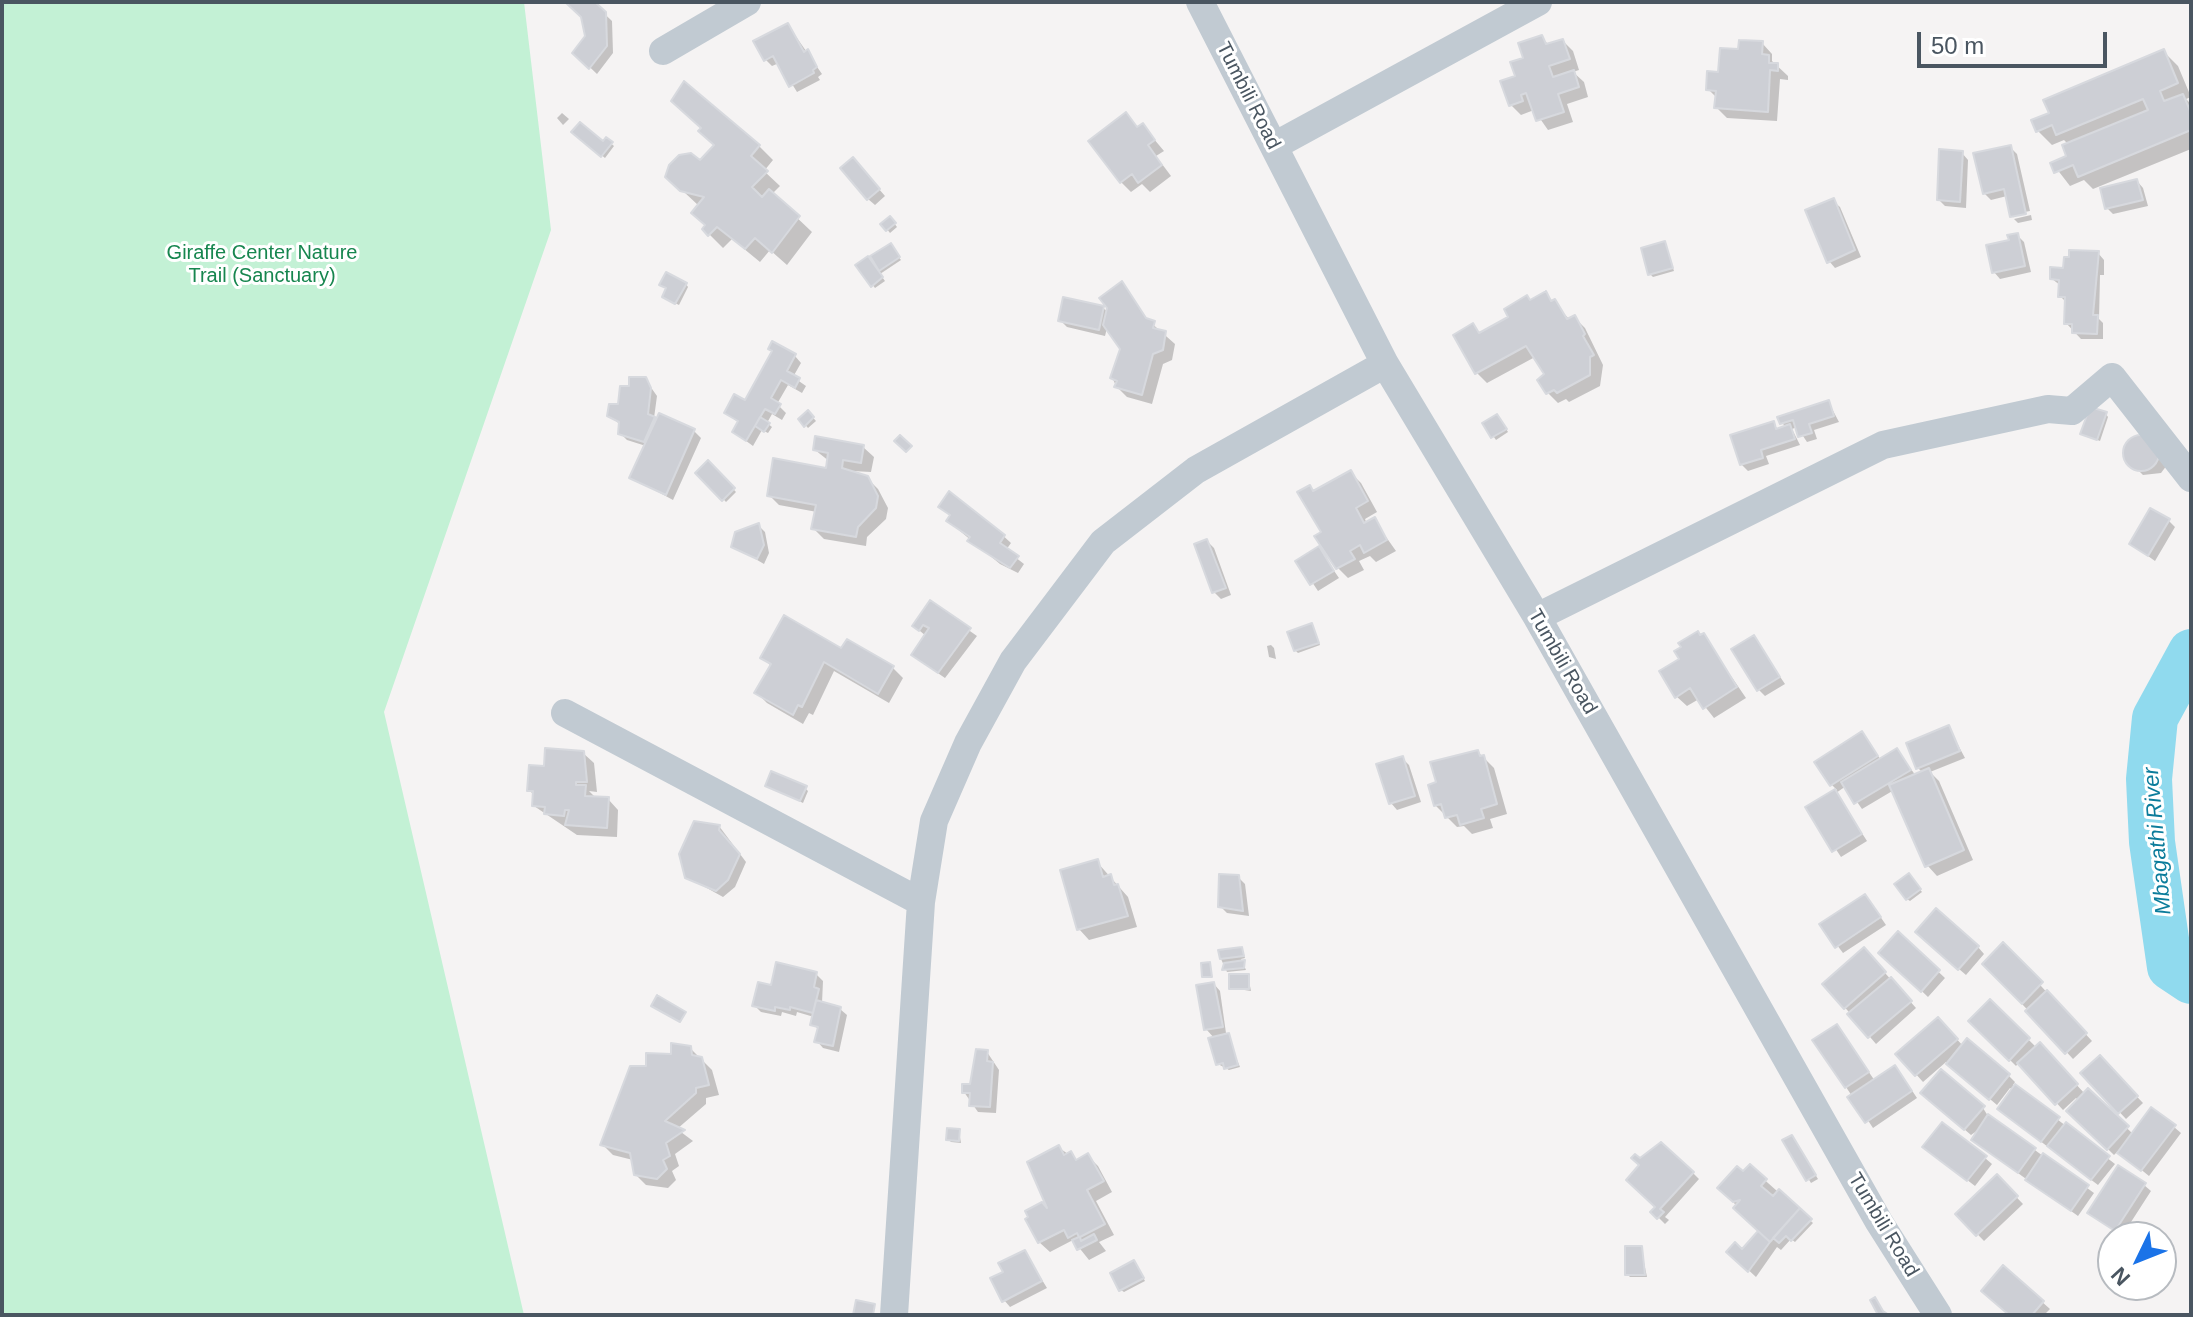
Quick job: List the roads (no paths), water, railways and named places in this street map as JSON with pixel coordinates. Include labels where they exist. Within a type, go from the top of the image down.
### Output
[{"type":"street","points":[[663,51],[747,2]]},
{"type":"street","name":"Tumbili Road","points":[[1200,2],[1385,364],[1537,617],[1879,1222],[1938,1315]]},
{"type":"street","points":[[1274,146],[1538,2]]},
{"type":"street","points":[[894,1315],[921,902],[934,821],[968,743],[1013,661],[1103,542],[1196,470],[1385,364]]},
{"type":"street","points":[[1537,617],[1883,445],[2048,409],[2072,411],[2112,377],[2191,478]]},
{"type":"street","points":[[565,713],[921,902]]},
{"type":"waterway","name":"Mbagathi River","points":[[2191,652],[2155,718],[2149,779],[2152,842],[2170,967],[2191,981]]},
{"type":"park label","name":"Giraffe Center Nature Trail (Sanctuary)","points":[[262,264]]}]
